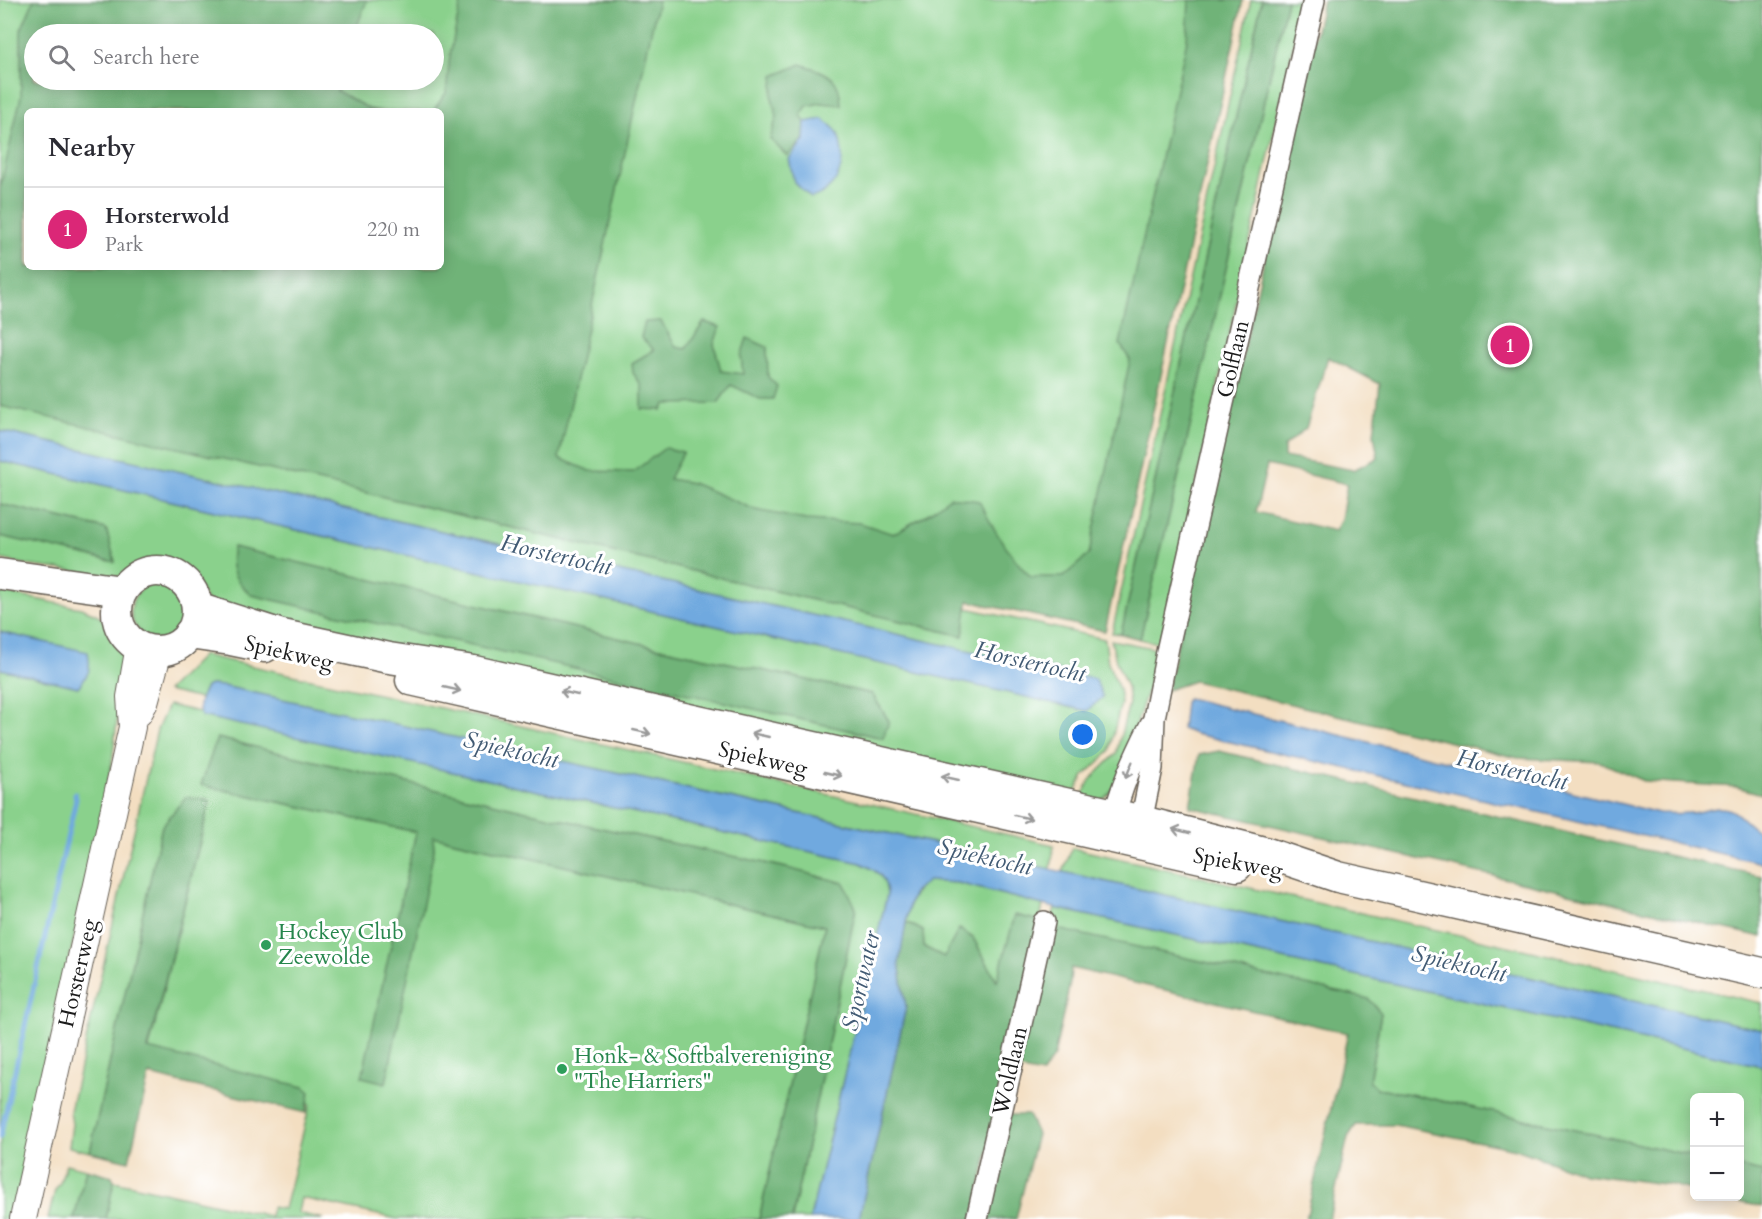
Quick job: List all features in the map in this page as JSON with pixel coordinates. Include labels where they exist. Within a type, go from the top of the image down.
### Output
[{"type":"main road","points":[[149,572],[166,572],[182,579],[193,592],[193,621],[181,643],[171,649],[149,649],[127,638],[120,625],[120,601],[134,578],[149,572]]},
{"type":"main road","points":[[3,575],[73,600],[120,601]]},
{"type":"main road","name":"Spiekweg","points":[[193,621],[282,635],[389,658],[474,671],[1125,828],[1264,852],[1338,877],[1762,973]]},
{"type":"street","name":"Golflaan","points":[[1125,828],[1152,768],[1154,718],[1170,636],[1314,0]]},
{"type":"street","name":"Horsterweg","points":[[23,1219],[132,727],[130,697],[149,649]]},
{"type":"street","name":"Golflaan","points":[[1125,828],[1118,797],[1154,718]]},
{"type":"street","name":"Woldlaan","points":[[977,1219],[1044,922]]},
{"type":"green space","points":[[0,0],[1216,0],[1090,563],[1073,586],[1006,605],[968,601],[251,465],[963,636],[966,608],[1105,639],[1108,663],[1119,689],[1121,703],[1109,752],[1084,776],[1074,794],[458,665],[207,602],[192,577],[173,565],[147,565],[123,577],[33,566],[0,559],[0,536],[115,562],[106,529],[0,504],[0,461],[1087,711],[1094,679],[0,431]],"holes":[[[233,547],[660,648],[872,694],[889,721],[882,738]]]},
{"type":"green space","points":[[34,0],[367,0],[358,24],[24,24],[24,90],[337,90],[367,108],[24,108],[24,270],[444,270],[444,108],[435,108],[446,93],[460,0],[658,0],[559,458],[590,471],[633,472],[665,448],[683,452],[669,479],[692,483],[756,510],[806,520],[860,523],[893,534],[926,515],[950,497],[979,501],[1008,550],[1031,577],[1063,577],[1089,554],[1130,360],[1120,344],[1187,40],[1189,0],[1243,0],[1105,631],[968,601],[963,636],[0,406],[0,189],[21,96],[21,30]]},
{"type":"green space","points":[[1251,0],[1262,0],[1121,634],[1112,633]]},
{"type":"green space","points":[[1262,0],[1287,0],[1140,639],[1121,634]]},
{"type":"green space","points":[[1287,0],[1303,0],[1161,644],[1140,639]]},
{"type":"green space","points":[[1323,0],[1762,0],[1762,794],[1736,787],[1644,781],[1600,762],[1518,758],[1194,681],[1167,690]],"holes":[[[1328,357],[1380,384],[1374,434],[1378,458],[1353,470],[1284,457],[1284,447],[1306,428]],[[1267,465],[1347,484],[1341,519],[1335,531],[1256,512]]]},
{"type":"green space","points":[[801,64],[830,76],[838,87],[841,105],[821,103],[807,106],[801,115],[805,122],[804,139],[787,156],[770,139],[777,116],[772,98],[774,76]]},
{"type":"green space","points":[[661,321],[676,347],[686,349],[704,322],[720,327],[714,344],[721,371],[743,374],[741,356],[747,338],[767,347],[768,377],[777,386],[773,399],[760,399],[731,385],[718,403],[666,404],[662,410],[642,409],[642,386],[633,373],[632,363],[654,350],[641,337],[645,322]]},
{"type":"green space","points":[[0,504],[106,529],[115,562],[0,536]]},
{"type":"green space","points":[[233,547],[660,648],[872,694],[889,721],[883,738],[251,595],[234,574],[231,562]]},
{"type":"green space","points":[[160,582],[171,584],[184,595],[189,611],[187,622],[176,635],[160,640],[149,638],[136,627],[131,611],[133,600],[144,587]]},
{"type":"green space","points":[[0,592],[81,608],[96,614],[108,624],[122,645],[123,669],[112,763],[13,1219],[0,1219],[0,669],[78,687],[87,652],[0,632]]},
{"type":"green space","points":[[1111,640],[1160,651],[1119,779],[1112,791],[1104,798],[1094,801],[1080,800],[1090,780],[1116,754],[1129,703],[1127,687],[1116,661]]},
{"type":"green space","points":[[203,655],[1054,845],[1051,869],[223,686],[206,687],[200,699],[167,691]]},
{"type":"green space","points":[[168,705],[199,712],[202,716],[861,863],[876,872],[883,878],[887,895],[810,1219],[792,1219],[856,908],[783,867],[577,823],[217,738],[202,785],[416,832],[413,848],[434,850],[433,836],[825,926],[759,1219],[397,1219],[301,1198],[298,1213],[324,1219],[106,1219],[114,1181],[270,1216],[272,1207],[284,1209],[310,1104],[145,1065],[210,801],[186,797],[162,826],[90,1152],[69,1147],[72,1124],[70,1111],[157,730]]},
{"type":"green space","points":[[217,738],[577,823],[783,867],[844,883],[856,908],[792,1219],[759,1219],[825,926],[433,836],[434,850],[386,1083],[362,1077],[416,832],[201,785]]},
{"type":"green space","points":[[1219,751],[1762,876],[1762,937],[1190,807],[1199,755]]},
{"type":"green space","points":[[186,797],[210,800],[148,1049],[304,1087],[310,1092],[306,1113],[149,1075],[129,1161],[90,1152],[162,826]]},
{"type":"green space","points":[[1072,848],[1762,1003],[1762,1030],[1063,872]]},
{"type":"green space","points":[[927,881],[958,883],[1043,905],[1040,921],[1015,915],[998,982],[973,938],[960,929],[944,957],[924,947],[923,931],[906,922],[912,899]]},
{"type":"green space","points":[[1055,908],[1762,1066],[1762,1172],[1744,1168],[1744,1093],[1690,1093],[1690,1155],[1410,1094],[1377,1089],[1369,1081],[1381,1013],[1228,967],[1049,927]]},
{"type":"green space","points":[[1015,915],[1040,921],[973,1219],[859,1219],[906,1007],[899,963],[906,922],[923,931],[924,947],[944,957],[959,929],[973,938],[997,981]]},
{"type":"green space","points":[[1049,927],[1369,999],[1381,1013],[1369,1081],[1377,1089],[1410,1094],[1690,1155],[1690,1190],[1672,1185],[1584,1174],[1516,1149],[1395,1125],[1356,1125],[1348,1137],[1329,1219],[1306,1219],[1348,1033],[1071,968],[1070,983],[1054,1056],[1042,1074],[1016,1069]]},
{"type":"green space","points":[[1007,1115],[1028,1115],[1037,1134],[1016,1219],[984,1219]]},
{"type":"green space","points":[[66,1164],[86,1169],[74,1219],[48,1219],[55,1190],[60,1183]]},
{"type":"green space","points":[[1744,1168],[1762,1172],[1762,1207],[1733,1201],[1744,1201]]},
{"type":"green space","points":[[86,1169],[112,1176],[114,1181],[106,1219],[74,1219]]},
{"type":"water","points":[[823,119],[838,133],[842,150],[841,168],[838,176],[827,189],[811,198],[794,182],[789,159],[804,140],[805,122]]},
{"type":"water","points":[[0,431],[1095,679],[1103,697],[1087,711],[0,461]]},
{"type":"water","points":[[0,632],[88,652],[87,675],[78,687],[0,669]]},
{"type":"water","name":"Spiektocht","points":[[210,685],[223,686],[1063,872],[1762,1030],[1762,1066],[1055,908],[958,883],[928,881],[914,892],[909,905],[899,963],[906,1007],[859,1219],[810,1219],[887,895],[885,883],[880,875],[861,863],[201,716],[199,709],[202,694]]},
{"type":"water","points":[[1188,698],[1659,813],[1693,813],[1726,808],[1762,833],[1762,863],[1195,734],[1182,729],[1185,702]]},
{"type":"waterway","points":[[0,1137],[76,799],[75,794]]},
{"type":"place","name":"Horsterwold","points":[[1510,345]]},
{"type":"place","name":"Hockey Club Zeewolde","points":[[266,945]]},
{"type":"place","name":"Honk- & Softbalvereniging \"The Harriers\"","points":[[562,1069]]},
{"type":"water label","name":"Horstertocht","points":[[556,555]]},
{"type":"water label","name":"Horstertocht","points":[[1030,662]]},
{"type":"water label","name":"Horstertocht","points":[[1512,770]]},
{"type":"water label","name":"Sportwater","points":[[861,981]]}]
